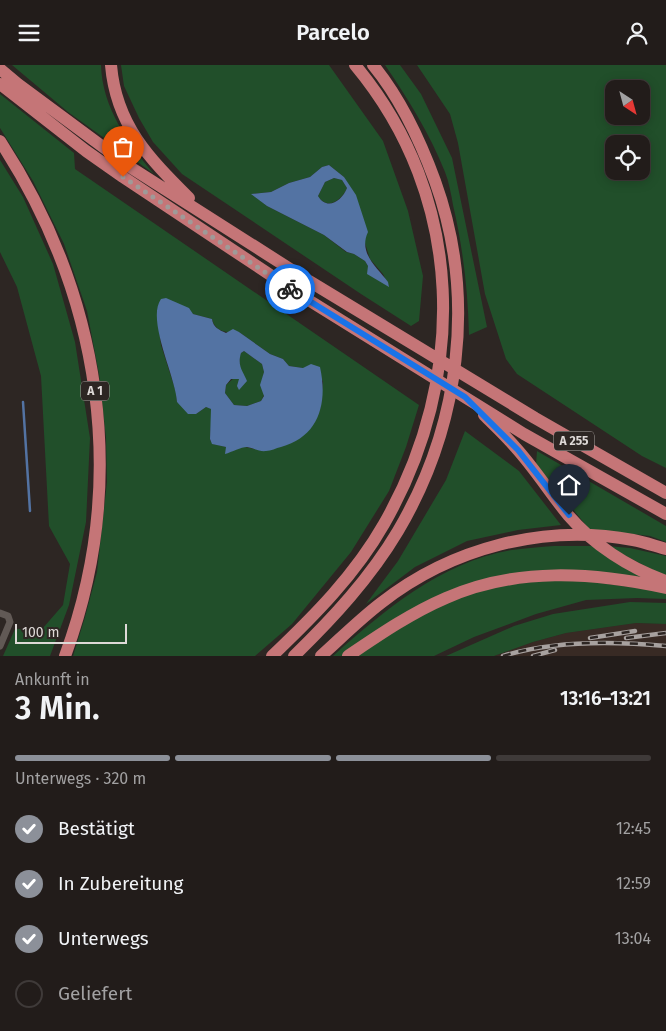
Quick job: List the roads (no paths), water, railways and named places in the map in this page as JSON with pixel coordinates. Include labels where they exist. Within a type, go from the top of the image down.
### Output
[{"type":"highway","points":[[111,65],[116,99],[134,137],[150,158],[205,214]]},
{"type":"highway","points":[[272,656],[310,619],[350,575],[384,525],[410,475],[432,411],[439,374],[444,326],[442,272],[430,209],[409,152],[393,120],[355,65]]},
{"type":"highway","points":[[294,656],[345,604],[397,532],[423,482],[435,451],[445,419],[454,378],[459,336],[455,267],[443,204],[420,145],[404,112],[373,65]]},
{"type":"highway","name":"A 255","points":[[0,69],[130,167],[309,281],[534,418],[666,493]]},
{"type":"highway","name":"A 255","points":[[0,84],[86,151],[302,296],[524,434],[666,513]]},
{"type":"highway","name":"A 1","points":[[0,141],[27,185],[62,258],[81,318],[95,388],[100,439],[97,522],[81,608],[65,656]]},
{"type":"highway","points":[[465,397],[518,450],[582,529],[608,551],[626,562],[666,581]]},
{"type":"highway","points":[[321,656],[381,603],[426,573],[460,557],[492,547],[519,540],[554,536],[593,536],[633,540],[666,549]]},
{"type":"highway","points":[[348,656],[377,636],[447,597],[481,585],[511,578],[579,574],[666,588]]},
{"type":"street","points":[[0,613],[8,616],[10,622],[0,642]]},
{"type":"water","points":[[329,165],[344,177],[356,195],[368,232],[365,247],[367,253],[388,282],[389,287],[367,274],[368,266],[365,261],[347,252],[324,235],[267,206],[251,194],[271,192],[289,183],[310,177],[322,167]],"holes":[[[334,178],[342,180],[347,188],[338,200],[326,203],[318,196],[325,182]]]},
{"type":"water","points":[[166,298],[189,308],[193,314],[212,319],[215,326],[226,333],[233,329],[239,332],[270,354],[283,359],[289,366],[303,368],[311,364],[320,367],[323,393],[318,417],[312,427],[294,442],[268,451],[247,447],[225,454],[226,447],[212,444],[210,439],[211,409],[206,407],[196,414],[188,414],[177,402],[159,334],[157,308],[161,299]],"holes":[[[244,351],[262,364],[264,372],[260,385],[264,396],[261,401],[247,406],[234,405],[225,393],[226,385],[231,379],[239,379],[237,386],[239,390],[247,381],[240,365],[241,353]]]},
{"type":"waterway","points":[[23,402],[30,511]]},
{"type":"railway","points":[[590,638],[635,631]]},
{"type":"railway","points":[[626,638],[666,633]]},
{"type":"railway","points":[[503,656],[563,644],[625,643],[666,646]]},
{"type":"railway","points":[[533,656],[555,650]]}]
